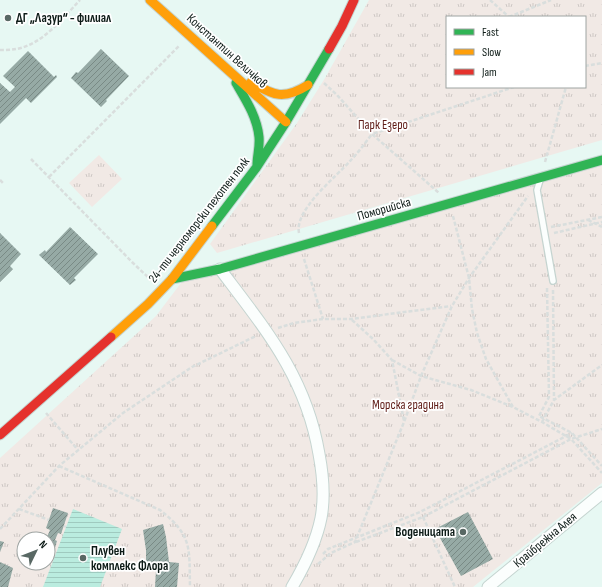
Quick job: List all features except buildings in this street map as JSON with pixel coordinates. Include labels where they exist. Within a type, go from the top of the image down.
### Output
[{"type":"main road","name":"Константин Величков","points":[[150,0],[286,122]]},
{"type":"main road","name":"24-ти черноморски пехотен полк","points":[[0,435],[148,304],[172,279],[256,168],[308,85],[342,26],[354,0]]},
{"type":"main road","points":[[228,70],[267,92],[290,94],[308,85]]},
{"type":"main road","points":[[228,70],[252,112],[258,129],[259,145],[256,168]]},
{"type":"main road","name":"Поморийска","points":[[172,279],[220,270],[602,160]]},
{"type":"street","points":[[220,270],[267,331],[284,357],[300,388],[311,419],[322,469],[323,497],[321,517],[314,542],[292,587]]},
{"type":"street","name":"Крайбрежна Алея","points":[[488,587],[602,493]]},
{"type":"lane","points":[[541,177],[537,190],[550,282]]},
{"type":"path","points":[[0,50],[17,49],[35,42],[54,29],[80,0]]},
{"type":"path","points":[[490,0],[508,16]]},
{"type":"path","points":[[511,16],[550,0]]},
{"type":"path","points":[[49,177],[190,35]]},
{"type":"path","points":[[586,66],[602,63]]},
{"type":"path","points":[[321,81],[338,95],[372,134],[450,203],[469,278],[472,309],[477,333],[486,359],[513,407]]},
{"type":"path","points":[[323,319],[305,266],[298,228],[300,218],[314,198],[351,161],[372,134],[511,88]]},
{"type":"path","points":[[355,542],[421,376],[452,306],[469,278],[541,177],[566,88]]},
{"type":"path","points":[[31,159],[133,263],[162,290]]},
{"type":"path","points":[[0,180],[4,184]]},
{"type":"path","points":[[543,229],[602,217]]},
{"type":"path","points":[[588,220],[602,227]]},
{"type":"path","points":[[544,236],[602,222]]},
{"type":"path","points":[[550,282],[554,400]]},
{"type":"path","points":[[550,282],[549,397],[539,416],[572,433],[602,466]]},
{"type":"path","points":[[0,529],[59,466],[123,413],[192,367],[267,331],[294,323],[323,319],[351,319],[452,306]]},
{"type":"path","points":[[351,319],[373,339],[392,360],[421,376],[471,390],[513,407],[542,422],[571,439],[602,472]]},
{"type":"path","points":[[392,360],[404,422]]},
{"type":"path","points":[[542,422],[554,400],[602,365]]},
{"type":"path","points":[[37,402],[78,450]]},
{"type":"path","points":[[314,568],[331,553],[355,542],[423,517],[571,439],[602,429]]},
{"type":"path","points":[[322,555],[328,550],[420,512],[572,433]]},
{"type":"path","points":[[59,466],[160,510],[172,520],[185,535],[189,550],[190,587]]},
{"type":"path","points":[[19,509],[49,520]]},
{"type":"path","points":[[423,517],[455,587]]},
{"type":"green space","name":"Парк Езеро","points":[[369,0],[602,0],[602,140],[217,253],[210,244],[297,123],[325,78]]},
{"type":"green space","points":[[99,155],[122,179],[92,207],[69,183]]},
{"type":"green space","name":"Морска градина","points":[[602,164],[602,483],[473,587],[0,587],[0,458],[156,316],[187,275]]},
{"type":"shaded area","name":"Плувен комплекс Флора","points":[[73,509],[122,529],[100,587],[43,587],[49,571],[56,571],[56,553]]},
{"type":"traffic: fast","points":[[212,226],[256,168],[286,122],[329,49]]},
{"type":"traffic: fast","points":[[236,83],[244,96],[258,130],[259,141],[257,165]]},
{"type":"traffic: fast","points":[[172,279],[220,269],[602,160]]},
{"type":"traffic: slow","points":[[150,0],[286,122]]},
{"type":"traffic: slow","points":[[251,82],[266,90],[279,94],[292,93],[308,85]]},
{"type":"traffic: slow","points":[[111,337],[148,304],[172,279],[212,226]]},
{"type":"traffic: jam","points":[[329,49],[354,0]]},
{"type":"traffic: jam","points":[[0,435],[111,337]]},
{"type":"place","name":"ДГ „Лазур“ - филиал","points":[[8,18]]},
{"type":"place","name":"Воденицата","points":[[463,532]]},
{"type":"place","name":"Плувен комплекс Флора","points":[[83,558]]}]
